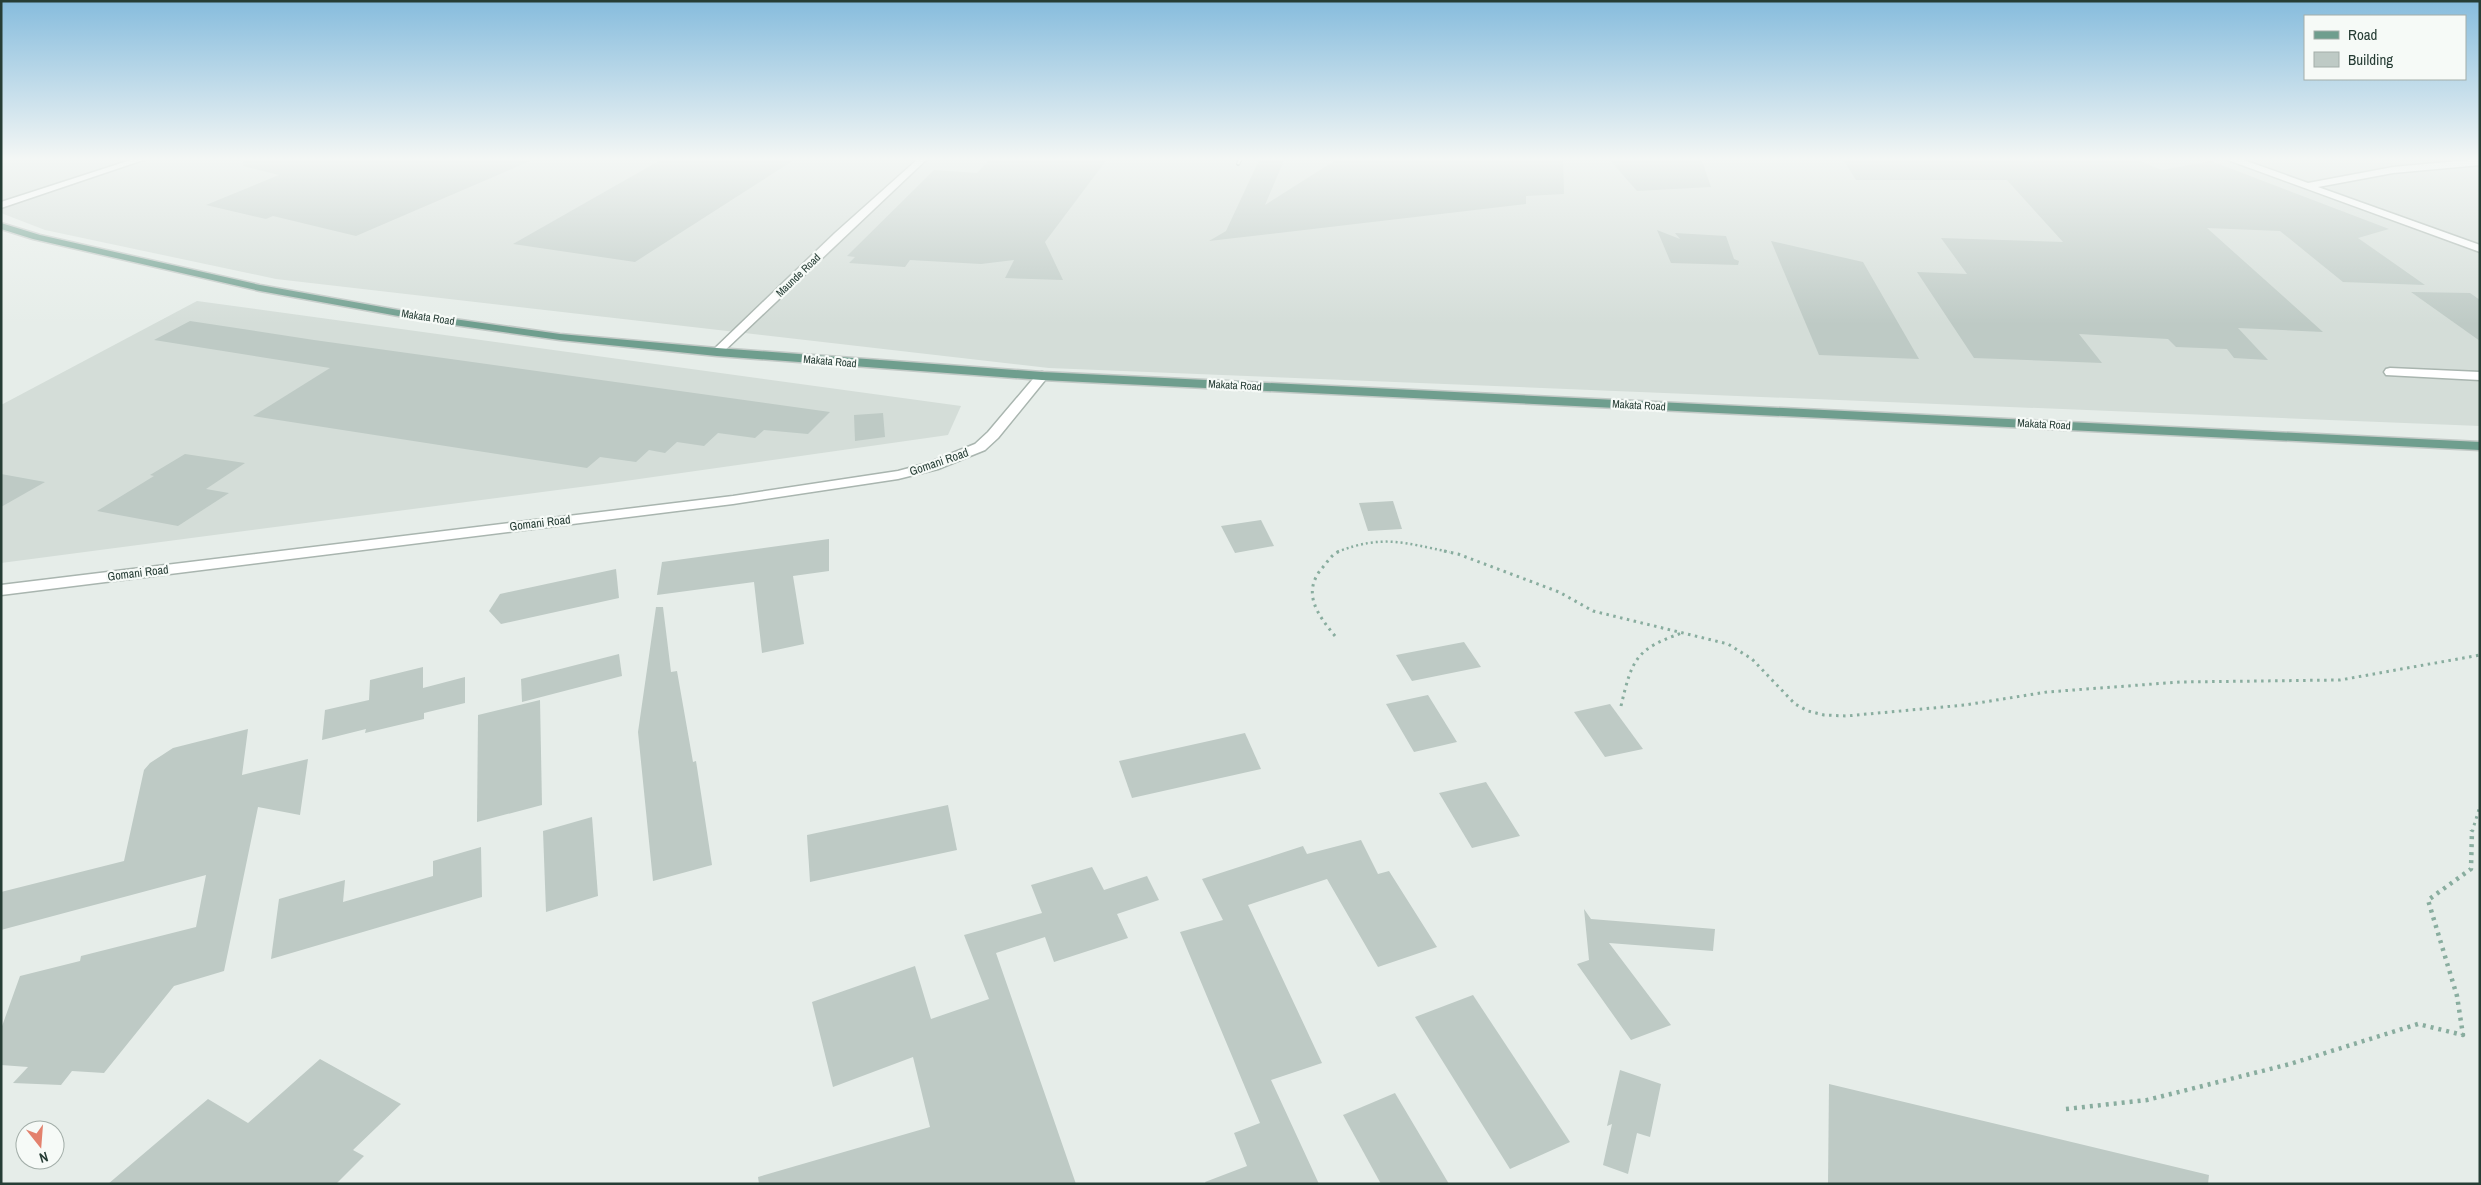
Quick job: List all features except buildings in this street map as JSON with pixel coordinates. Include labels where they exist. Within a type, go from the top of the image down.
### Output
[{"type":"main road","name":"Makata Road","points":[[1,226],[260,288],[426,318],[560,337],[716,352],[1042,376],[2480,446]]},
{"type":"street","name":"Maunde Road","points":[[716,352],[863,213]]},
{"type":"street","points":[[2383,213],[2480,249]]},
{"type":"street","points":[[2390,372],[2480,376]]},
{"type":"street","name":"Gomani Road","points":[[1,590],[733,500],[898,475],[933,466],[980,446],[993,435],[1042,376]]},
{"type":"path","points":[[1335,636],[1319,616],[1316,608],[1311,592],[1314,576],[1335,553],[1360,543],[1394,541],[1458,554],[1559,592],[1593,611],[1728,644],[1752,659],[1795,704],[1808,711],[1824,715],[1846,716],[1965,705],[2047,692],[2180,682],[2340,680],[2480,655]]},
{"type":"path","points":[[1621,706],[1636,656],[1658,640],[1682,633]]},
{"type":"path","points":[[2066,1109],[2147,1100],[2290,1064],[2418,1024],[2463,1035],[2457,996],[2428,900],[2470,869],[2469,852],[2475,818],[2480,806]]},
{"type":"shaded area","points":[[2,213],[2480,213],[2480,426],[1049,368],[276,279],[45,230]]},
{"type":"shaded area","points":[[197,301],[961,406],[948,435],[611,483],[1,563],[1,405]]}]
